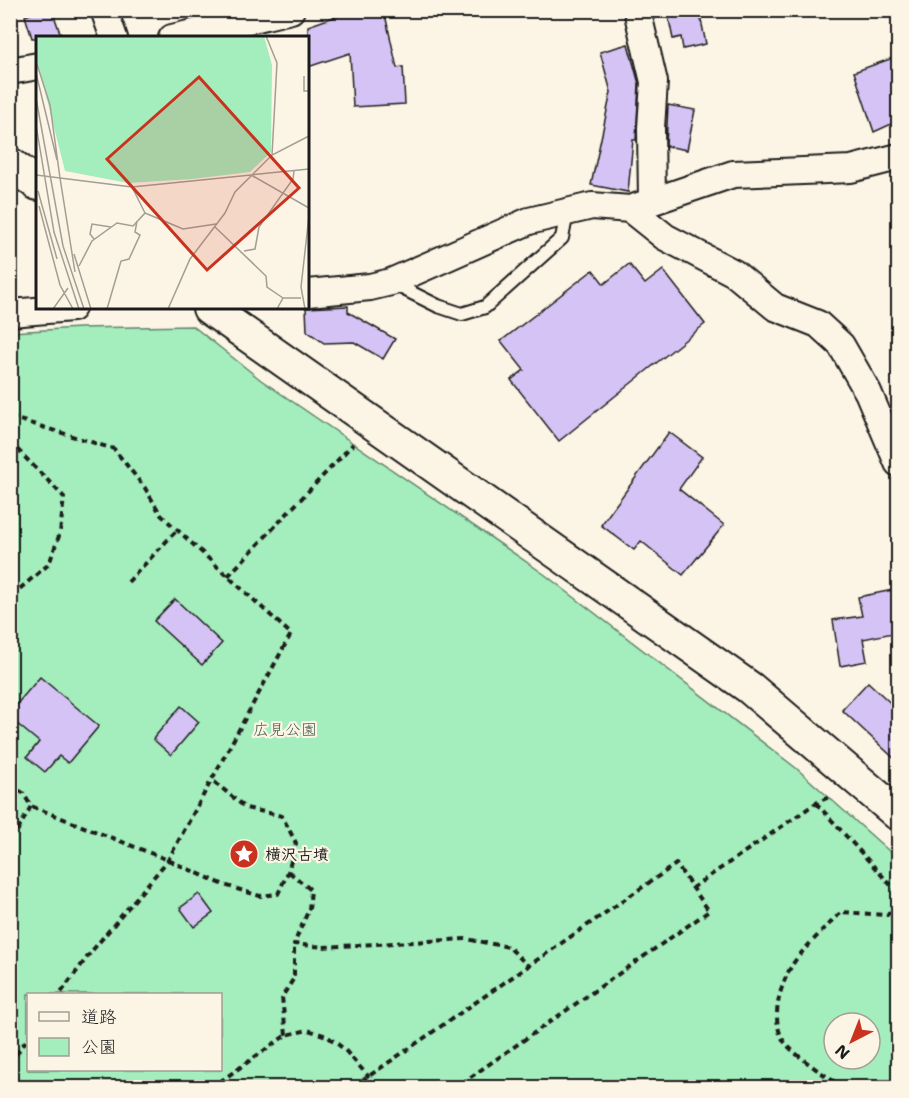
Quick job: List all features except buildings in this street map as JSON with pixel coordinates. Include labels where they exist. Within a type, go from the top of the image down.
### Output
[{"type":"street","points":[[104,10],[113,36]]},
{"type":"street","points":[[180,36],[291,10]]},
{"type":"street","points":[[637,10],[654,81],[651,128],[641,205],[666,237],[734,273],[775,307],[818,324],[841,345],[868,392],[898,464]]},
{"type":"street","points":[[10,71],[36,66]]},
{"type":"street","points":[[309,293],[370,287],[391,282],[529,221],[592,206],[641,205],[733,174],[851,169],[898,157]]},
{"type":"street","points":[[10,164],[36,182]]},
{"type":"street","points":[[10,313],[60,309]]},
{"type":"street","points":[[210,309],[750,688],[898,814]]},
{"type":"lane","points":[[391,282],[438,306],[462,314],[485,307],[562,238],[567,213]]},
{"type":"path","points":[[10,417],[114,449],[145,488],[161,515],[291,634],[168,860],[91,952],[61,993]]},
{"type":"path","points":[[228,576],[357,440]]},
{"type":"path","points":[[10,442],[64,497],[60,533],[49,564],[10,597]]},
{"type":"path","points":[[128,582],[177,530]]},
{"type":"path","points":[[10,784],[23,794],[31,806],[168,860],[224,885],[260,896],[278,894],[288,872],[296,843],[282,816],[246,807],[212,780]]},
{"type":"path","points":[[692,888],[816,803],[837,793]]},
{"type":"path","points":[[816,803],[898,893]]},
{"type":"path","points":[[10,837],[16,834],[31,806]]},
{"type":"path","points":[[358,1088],[356,1085],[676,864],[709,912],[455,1088]]},
{"type":"path","points":[[286,1035],[282,997],[294,978],[294,944],[309,909],[311,890],[288,872]]},
{"type":"path","points":[[843,1088],[809,1064],[782,1039],[776,1012],[782,989],[792,965],[841,912],[887,915],[898,904]]},
{"type":"path","points":[[294,944],[323,947],[466,939],[509,947],[528,966]]},
{"type":"path","points":[[211,1088],[286,1035],[308,1030],[327,1036],[344,1049],[369,1077]]},
{"type":"path","points":[[10,1063],[27,1039]]},
{"type":"green space","name":"広見公園","points":[[193,326],[261,380],[544,574],[796,768],[898,859],[898,1087],[11,1088],[11,332]]},
{"type":"place","name":"横沢古墳","points":[[244,854]]}]
